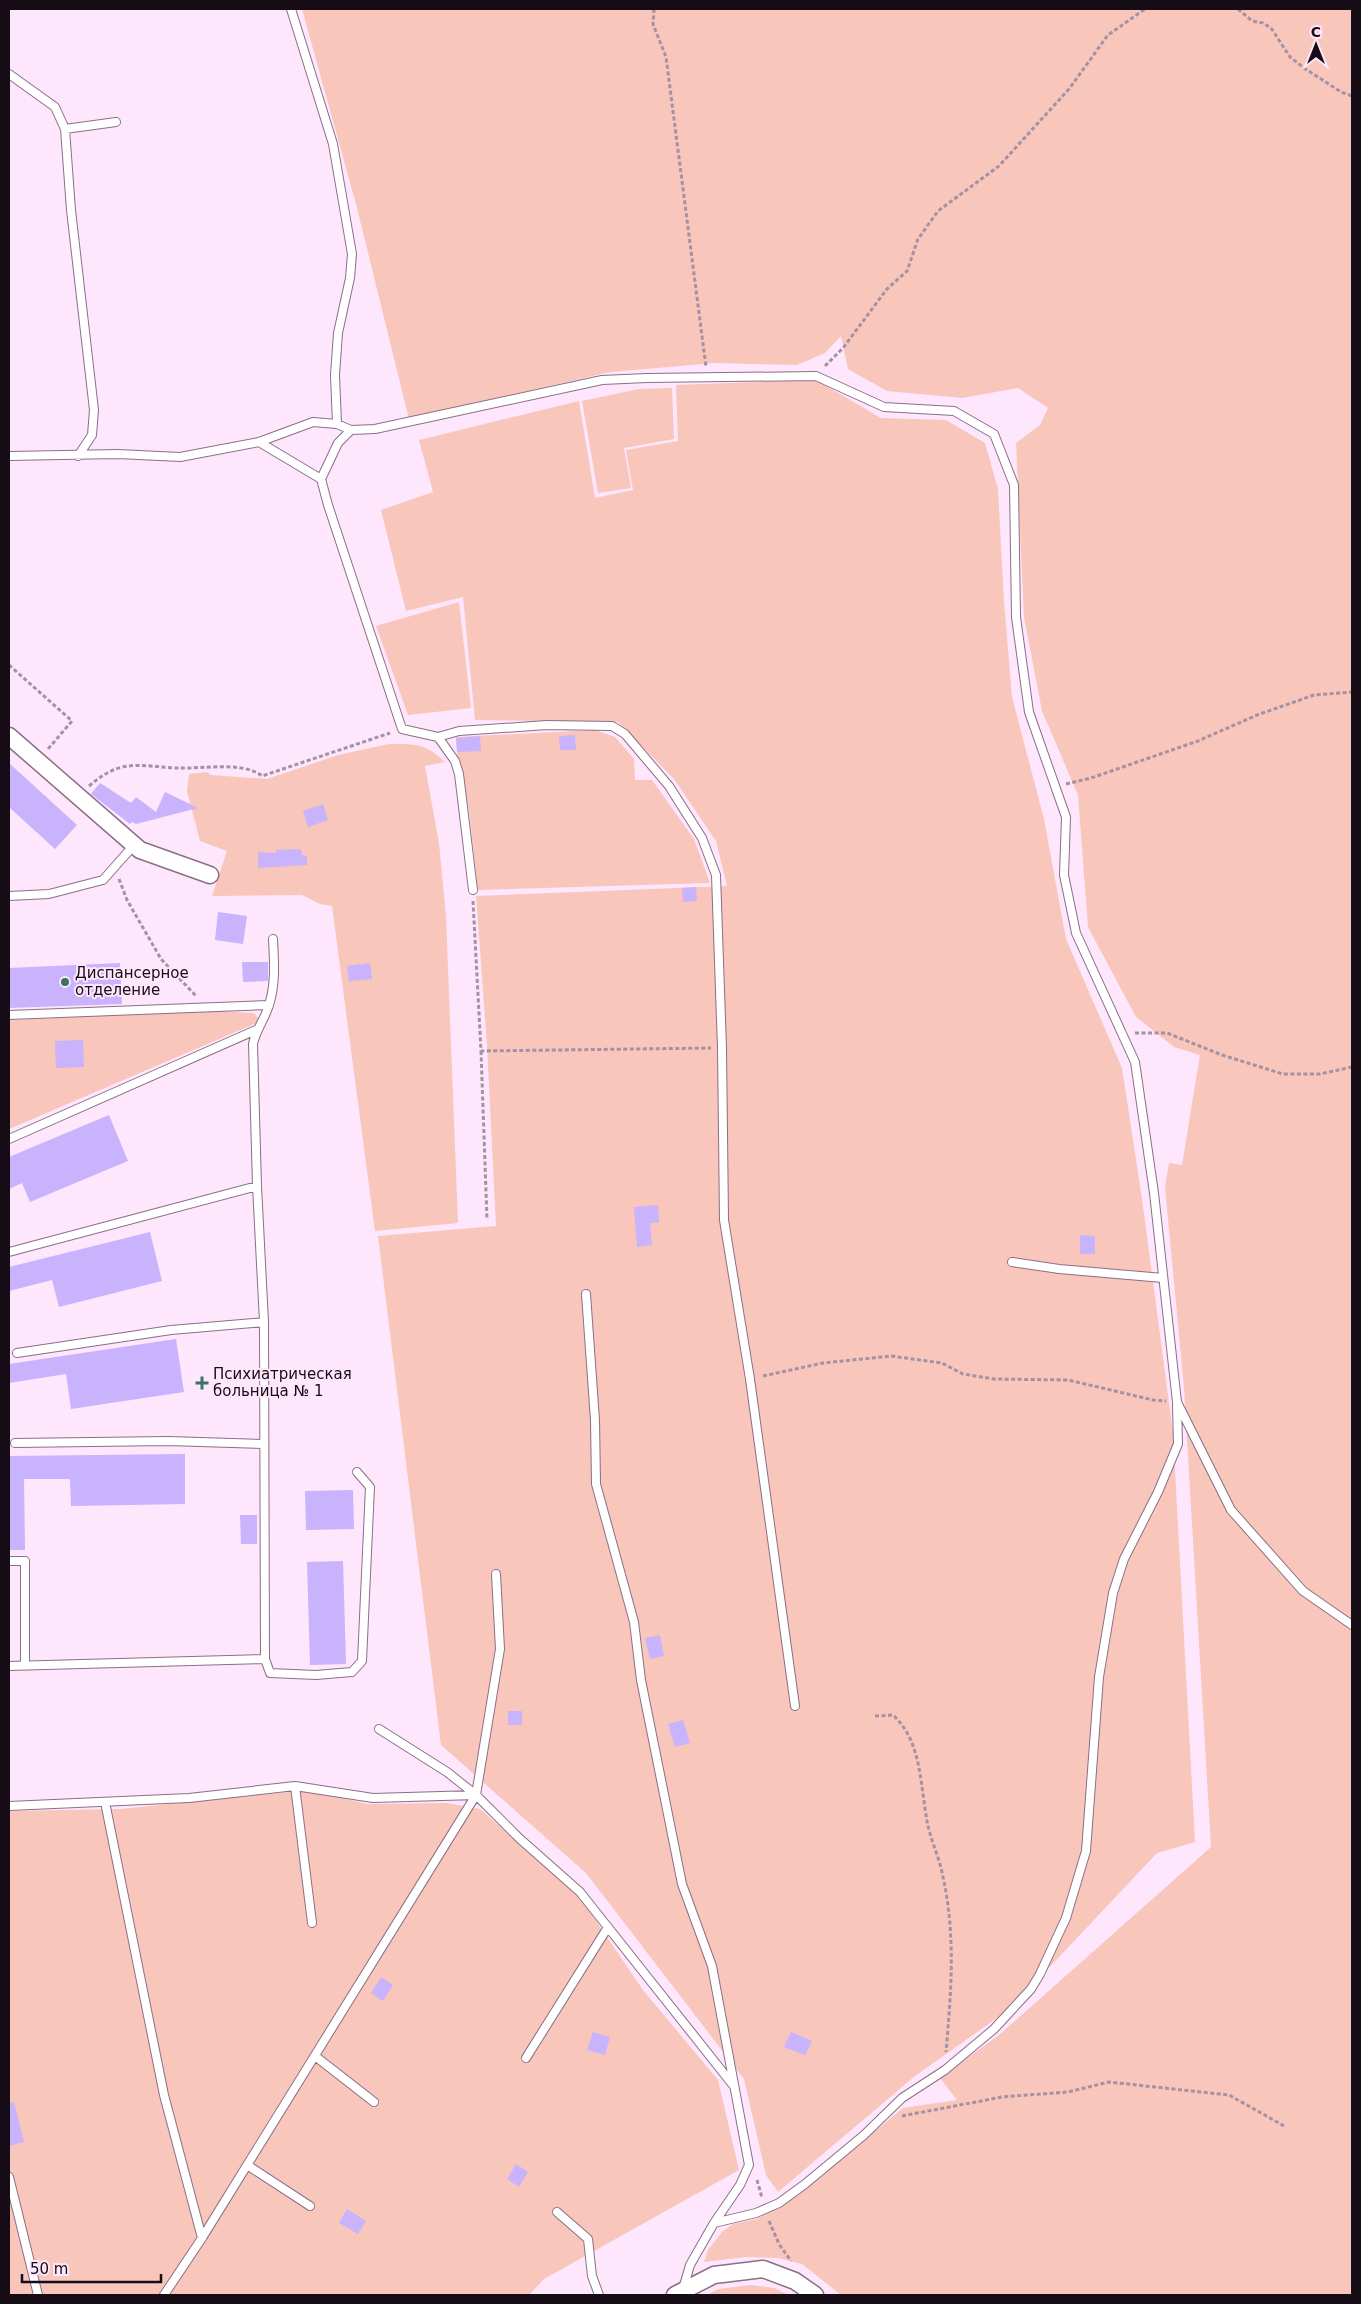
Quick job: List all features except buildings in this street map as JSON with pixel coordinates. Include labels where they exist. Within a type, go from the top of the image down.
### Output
[{"type":"street","points":[[9,736],[140,850],[210,874]]},
{"type":"street","points":[[678,2293],[714,2275],[763,2269],[795,2281],[815,2295]]},
{"type":"lane","points":[[291,9],[333,144],[352,254],[350,278],[338,333],[335,375],[337,424]]},
{"type":"lane","points":[[9,74],[55,107],[65,129],[71,210],[94,410],[92,435],[78,456]]},
{"type":"lane","points":[[65,129],[116,122]]},
{"type":"lane","points":[[9,456],[118,454],[180,457],[259,442],[314,422],[337,424],[351,430],[375,429],[602,380],[708,377],[816,376],[884,407],[954,411],[994,434],[1014,485],[1016,616],[1029,712],[1066,817],[1064,874],[1076,933],[1135,1062],[1154,1193],[1177,1402],[1178,1444],[1158,1492],[1124,1559],[1113,1593],[1099,1676],[1086,1851],[1066,1918],[1040,1974],[1031,1989],[994,2029],[944,2070],[902,2098],[879,2121],[805,2184],[779,2203],[765,2209],[714,2223]]},
{"type":"lane","points":[[351,430],[338,443],[321,479],[402,729],[438,737],[459,731],[547,725],[612,726],[625,734],[669,786],[702,838],[716,875],[722,1048],[724,1220],[750,1379],[795,1706]]},
{"type":"lane","points":[[259,442],[321,479]]},
{"type":"lane","points":[[438,737],[455,761],[459,774],[473,890]]},
{"type":"lane","points":[[9,896],[49,894],[103,880],[134,845]]},
{"type":"lane","points":[[9,1139],[256,1030],[263,1022],[274,987],[273,939]]},
{"type":"lane","points":[[9,1015],[269,1005]]},
{"type":"lane","points":[[256,1030],[254,1044],[257,1186],[264,1322],[265,1659],[270,1672],[316,1675],[352,1672],[362,1661],[370,1487],[357,1472]]},
{"type":"lane","points":[[9,1252],[257,1186]]},
{"type":"lane","points":[[1012,1262],[1059,1269],[1163,1278]]},
{"type":"lane","points":[[586,1294],[595,1420],[596,1484],[634,1622],[641,1680],[682,1884],[712,1966],[749,2165],[740,2185],[714,2223],[690,2265],[678,2293]]},
{"type":"lane","points":[[17,1353],[171,1330],[264,1322]]},
{"type":"lane","points":[[1177,1402],[1231,1510],[1303,1591],[1352,1625]]},
{"type":"lane","points":[[15,1443],[168,1441],[264,1444]]},
{"type":"lane","points":[[9,1561],[25,1561],[24,1665]]},
{"type":"lane","points":[[164,2295],[202,2238],[476,1795],[500,1649],[496,1574]]},
{"type":"lane","points":[[9,1666],[265,1659]]},
{"type":"lane","points":[[379,1729],[447,1772],[476,1795],[519,1838],[580,1892],[735,2087]]},
{"type":"lane","points":[[9,1806],[188,1798],[295,1786],[373,1798],[476,1795]]},
{"type":"lane","points":[[295,1786],[312,1923]]},
{"type":"lane","points":[[105,1802],[164,2095],[202,2238]]},
{"type":"lane","points":[[526,2058],[608,1927]]},
{"type":"lane","points":[[315,2056],[374,2102]]},
{"type":"lane","points":[[247,2165],[310,2206]]},
{"type":"lane","points":[[9,2177],[38,2295]]},
{"type":"lane","points":[[557,2212],[588,2239],[592,2276],[599,2295]]},
{"type":"path","points":[[654,9],[653,24],[666,57],[708,377]]},
{"type":"path","points":[[816,376],[842,348],[887,289],[906,271],[918,239],[938,211],[999,166],[1069,88],[1108,35],[1145,9]]},
{"type":"path","points":[[1238,9],[1252,21],[1264,23],[1271,28],[1290,57],[1304,68],[1341,92],[1352,96]]},
{"type":"path","points":[[9,665],[72,720],[38,761]]},
{"type":"path","points":[[1056,786],[1091,778],[1198,741],[1257,715],[1314,695],[1352,692]]},
{"type":"path","points":[[78,796],[106,772],[124,766],[219,767],[256,771],[262,776],[402,729]]},
{"type":"path","points":[[114,867],[127,900],[161,959],[210,1007]]},
{"type":"path","points":[[473,890],[481,1051],[486,1220]]},
{"type":"path","points":[[1122,1033],[1166,1033],[1222,1055],[1283,1074],[1320,1074],[1352,1067]]},
{"type":"path","points":[[481,1051],[722,1048]]},
{"type":"path","points":[[750,1379],[823,1363],[891,1356],[942,1363],[963,1374],[994,1379],[1068,1380],[1153,1400],[1177,1402]]},
{"type":"path","points":[[875,1716],[893,1715],[903,1724],[912,1738],[928,1825],[943,1877],[951,1930],[951,2003],[944,2070]]},
{"type":"path","points":[[879,2121],[1002,2096],[1068,2092],[1109,2082],[1229,2095],[1286,2127]]},
{"type":"path","points":[[749,2165],[758,2184],[772,2231],[792,2263],[795,2281]]},
{"type":"shaded area","points":[[302,9],[1352,9],[1352,2295],[841,2295],[802,2264],[778,2258],[746,2257],[704,2262],[708,2250],[722,2232],[733,2224],[757,2219],[797,2196],[903,2108],[957,2100],[940,2078],[999,2035],[1211,1847],[1184,1388],[1165,1187],[1169,1163],[1182,1165],[1200,1055],[1174,1047],[1136,1017],[1088,927],[1078,795],[1042,711],[1024,617],[1016,443],[1040,425],[1048,408],[1018,388],[962,398],[887,391],[848,369],[841,336],[825,353],[797,365],[715,363],[610,372],[409,419],[356,204]]},
{"type":"shaded area","points":[[816,380],[881,418],[946,420],[985,443],[998,489],[1004,602],[1012,697],[1044,819],[1066,939],[1122,1068],[1142,1199],[1173,1433],[1195,1842],[1157,1853],[1011,2008],[915,2076],[778,2192],[766,2175],[744,2079],[586,1873],[441,1745],[378,1236],[496,1226],[487,1045],[476,896],[727,886],[716,841],[674,779],[618,722],[475,720],[463,597],[406,611],[381,510],[433,492],[419,440],[579,401],[595,498],[633,490],[626,450],[678,441],[676,385]]},
{"type":"shaded area","points":[[672,388],[674,439],[624,448],[631,488],[598,493],[582,401],[639,389]]},
{"type":"shaded area","points":[[459,602],[471,708],[408,715],[376,626]]},
{"type":"shaded area","points":[[595,730],[615,737],[634,759],[635,780],[652,780],[694,839],[710,883],[478,890],[469,810],[457,752],[456,737]]},
{"type":"shaded area","points":[[389,744],[420,746],[432,751],[445,762],[425,766],[439,843],[446,917],[458,1223],[375,1231],[332,906],[320,904],[302,895],[212,896],[227,851],[200,841],[187,791],[189,774],[207,772],[211,775],[267,779],[338,755]]},
{"type":"shaded area","points":[[218,1011],[254,1013],[259,1022],[9,1129],[9,1020]]},
{"type":"shaded area","points":[[308,1790],[367,1804],[447,1803],[480,1809],[579,1896],[643,1990],[718,2080],[739,2170],[544,2279],[529,2295],[9,2295],[9,1811],[121,1809]]},
{"type":"shaded area","points":[[751,2285],[774,2288],[789,2295],[707,2295],[718,2289]]},
{"type":"place","name":"Диспансерное отделение","points":[[65,982]]},
{"type":"place","name":"Психиатрическая больница № 1","points":[[202,1383]]}]
